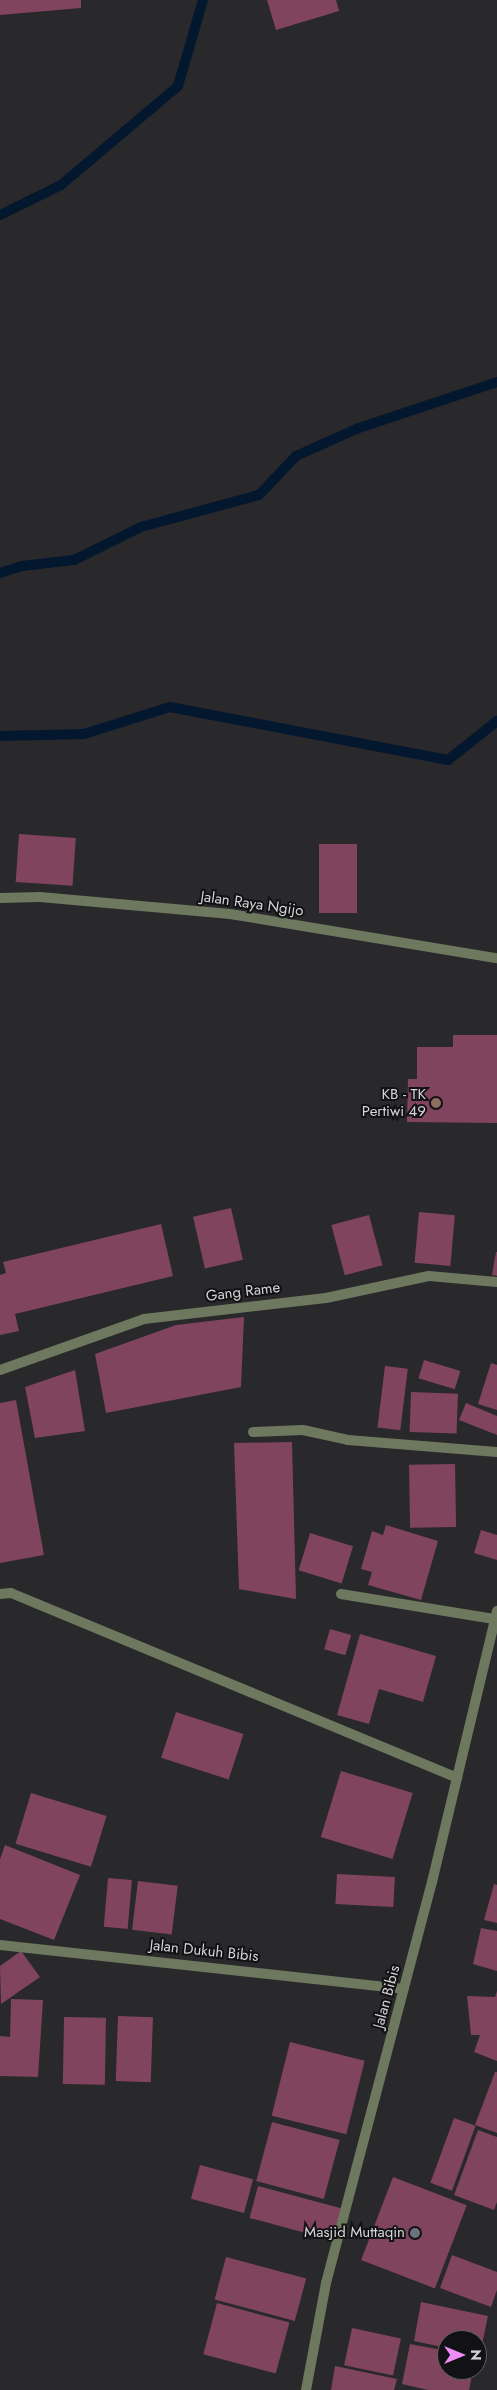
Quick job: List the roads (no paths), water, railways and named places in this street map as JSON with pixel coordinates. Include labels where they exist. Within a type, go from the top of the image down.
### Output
[{"type":"street","name":"Jalan Raya Ngijo","points":[[0,898],[40,897],[230,914],[497,958]]},
{"type":"street","name":"Gang Rame","points":[[0,1370],[144,1319],[326,1298],[429,1276],[497,1282]]},
{"type":"street","points":[[253,1432],[303,1430],[348,1440],[497,1452]]},
{"type":"street","points":[[0,1594],[11,1593],[457,1778]]},
{"type":"street","points":[[341,1594],[496,1615]]},
{"type":"street","name":"Jalan Bibis","points":[[306,2390],[326,2283],[404,1989],[496,1615]]},
{"type":"street","name":"Jalan Dukuh Bibis","points":[[0,1945],[404,1989]]},
{"type":"waterway","points":[[0,215],[61,185],[178,86],[203,0]]},
{"type":"waterway","points":[[0,573],[22,566],[74,560],[141,527],[259,495],[296,456],[356,429],[497,382]]},
{"type":"waterway","points":[[0,736],[84,734],[170,707],[448,760],[497,721]]},
{"type":"place","name":"KB - TK Pertiwi 49","points":[[436,1103]]},
{"type":"place","name":"Masjid Muttaqin","points":[[415,2233]]}]
